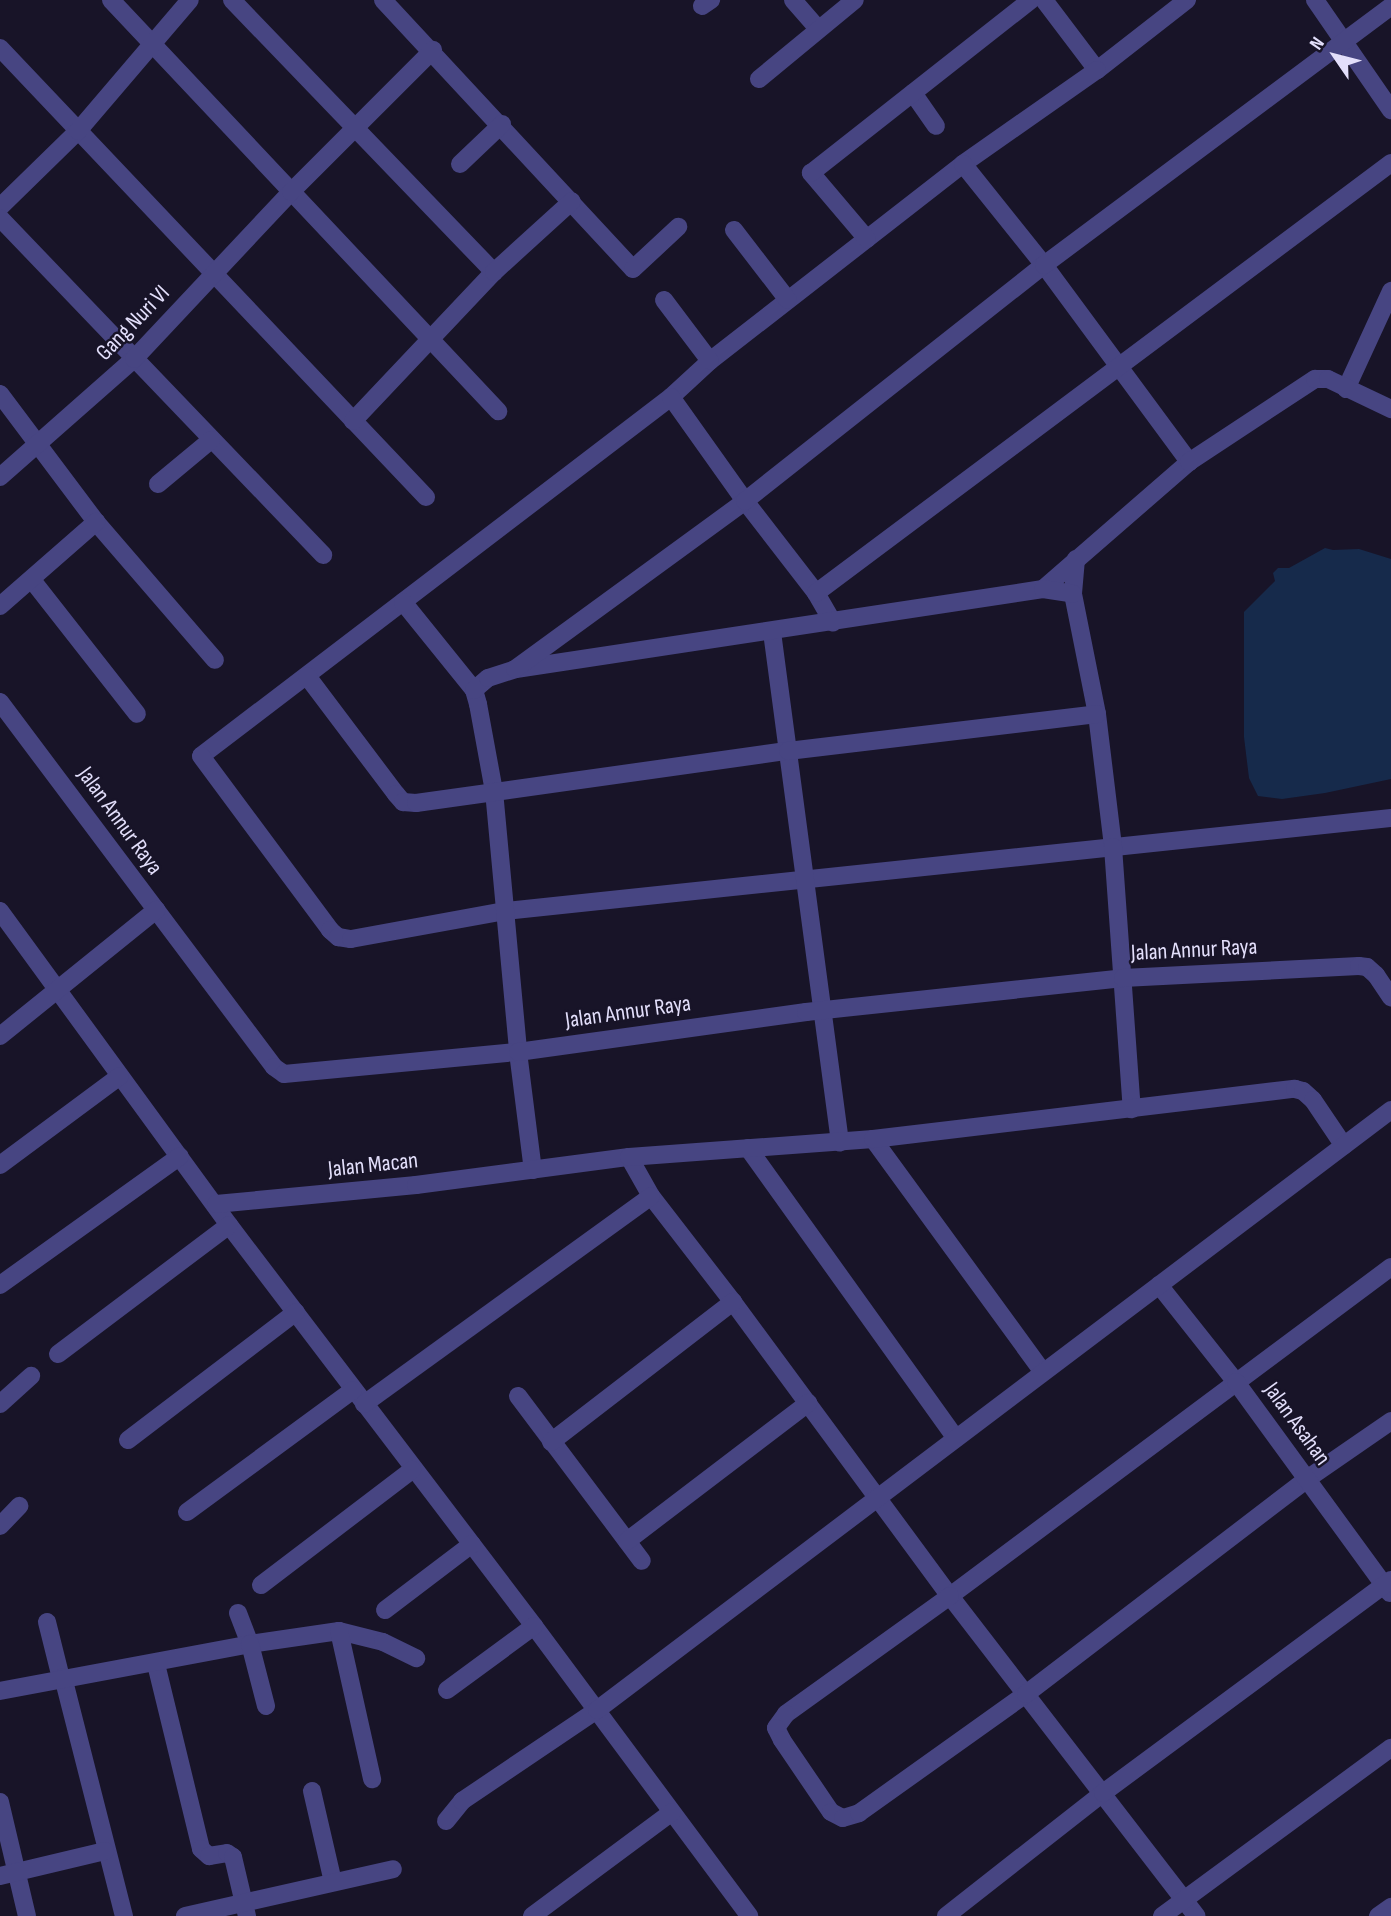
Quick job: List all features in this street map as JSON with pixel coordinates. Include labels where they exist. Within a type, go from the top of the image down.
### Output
[{"type":"street","points":[[111,0],[498,411]]},
{"type":"street","points":[[0,208],[78,131],[190,0]]},
{"type":"street","points":[[232,0],[494,272]]},
{"type":"street","points":[[383,0],[502,124],[633,269],[678,228]]},
{"type":"street","points":[[793,0],[817,28]]},
{"type":"street","points":[[759,79],[817,28],[855,0]]},
{"type":"street","points":[[867,239],[811,173],[1031,0]]},
{"type":"street","points":[[1044,0],[1097,70]]},
{"type":"street","points":[[1315,0],[1391,110]]},
{"type":"street","points":[[1178,3],[1097,70],[963,164],[710,361],[671,397],[201,756],[330,930],[338,937],[351,939],[505,911],[807,877],[1391,818]]},
{"type":"street","points":[[515,669],[745,501],[1044,265],[1391,6]]},
{"type":"street","points":[[0,48],[426,497]]},
{"type":"street","name":"Gang Nuri VI","points":[[0,477],[134,359],[291,192],[433,50]]},
{"type":"street","points":[[913,93],[936,126]]},
{"type":"street","points":[[460,164],[502,124]]},
{"type":"street","points":[[816,593],[1391,163]]},
{"type":"street","points":[[963,164],[1044,265],[1189,462]]},
{"type":"street","points":[[353,421],[432,341],[494,272],[572,201]]},
{"type":"street","points":[[0,218],[323,555]]},
{"type":"street","points":[[734,230],[788,300]]},
{"type":"street","points":[[1346,388],[1391,291]]},
{"type":"street","points":[[664,300],[710,361]]},
{"type":"street","points":[[1043,589],[1189,462],[1315,379],[1328,379],[1391,409]]},
{"type":"street","points":[[0,394],[96,522],[215,660]]},
{"type":"street","points":[[671,397],[745,501],[816,593],[833,622]]},
{"type":"street","points":[[158,484],[211,440]]},
{"type":"street","points":[[0,606],[96,522]]},
{"type":"street","points":[[1076,559],[1073,594],[1097,714],[1113,847],[1132,1109]]},
{"type":"street","points":[[32,580],[137,713]]},
{"type":"street","points":[[474,690],[488,678],[515,669],[1043,589],[1073,594]]},
{"type":"street","points":[[404,603],[474,690],[494,791],[518,1052],[533,1170]]},
{"type":"street","points":[[772,632],[807,877],[840,1143]]},
{"type":"street","points":[[307,676],[403,802],[788,751],[1097,714]]},
{"type":"street","name":"Jalan Annur Raya","points":[[0,702],[274,1066],[284,1074],[518,1052],[824,1010],[1123,978],[1359,966],[1367,967],[1376,975],[1391,997]]},
{"type":"street","points":[[0,911],[60,989],[229,1225],[412,1470],[534,1626],[748,1916]]},
{"type":"street","points":[[0,1036],[156,911]]},
{"type":"street","points":[[0,1165],[120,1076]]},
{"type":"street","name":"Jalan Macan","points":[[216,1205],[416,1185],[629,1157],[840,1143],[1295,1089],[1303,1091],[1313,1100],[1344,1146]]},
{"type":"street","points":[[446,1821],[462,1801],[597,1710],[1391,1110]]},
{"type":"street","points":[[873,1139],[1044,1372]]},
{"type":"street","points":[[748,1148],[956,1438]]},
{"type":"street","points":[[0,1285],[180,1156]]},
{"type":"street","points":[[629,1157],[651,1196],[879,1496],[950,1596],[1196,1916]]},
{"type":"street","points":[[187,1512],[651,1196]]},
{"type":"street","points":[[58,1354],[229,1225]]},
{"type":"street","points":[[1391,1267],[950,1596],[786,1714],[776,1728],[831,1812],[843,1818],[859,1813],[1026,1694],[1307,1479],[1391,1421]]},
{"type":"street","name":"Jalan Asahan","points":[[1159,1285],[1236,1382],[1389,1586]]},
{"type":"street","points":[[551,1442],[733,1302]]},
{"type":"street","points":[[128,1440],[296,1312]]},
{"type":"street","points":[[0,1405],[31,1376]]},
{"type":"street","points":[[518,1396],[642,1561]]},
{"type":"street","points":[[627,1541],[808,1403]]},
{"type":"street","points":[[261,1586],[412,1470]]},
{"type":"street","points":[[0,1526],[19,1506]]},
{"type":"street","points":[[385,1610],[472,1544]]},
{"type":"street","points":[[946,1916],[1103,1793],[1389,1586]]},
{"type":"street","points":[[238,1613],[250,1644],[266,1706]]},
{"type":"street","points":[[47,1622],[124,1916]]},
{"type":"street","points":[[447,1690],[534,1626]]},
{"type":"street","points":[[340,1631],[372,1779]]},
{"type":"street","points":[[0,1691],[62,1677],[151,1662],[156,1664],[250,1644],[340,1631],[383,1642],[416,1658]]},
{"type":"street","points":[[156,1664],[201,1849],[209,1856],[230,1854],[245,1909]]},
{"type":"street","points":[[1162,1916],[1391,1748]]},
{"type":"street","points":[[312,1791],[333,1882]]},
{"type":"street","points":[[0,1802],[8,1874],[27,1916]]},
{"type":"street","points":[[531,1916],[672,1812]]},
{"type":"street","points":[[8,1874],[105,1851]]},
{"type":"street","points":[[185,1916],[245,1909],[333,1882],[393,1868]]},
{"type":"street","points":[[1378,1916],[1391,1907]]},
{"type":"water","points":[[1325,548],[1359,549],[1391,559],[1391,779],[1282,799],[1258,796],[1249,778],[1244,737],[1244,612],[1275,581],[1273,573],[1278,568],[1289,568]]}]
